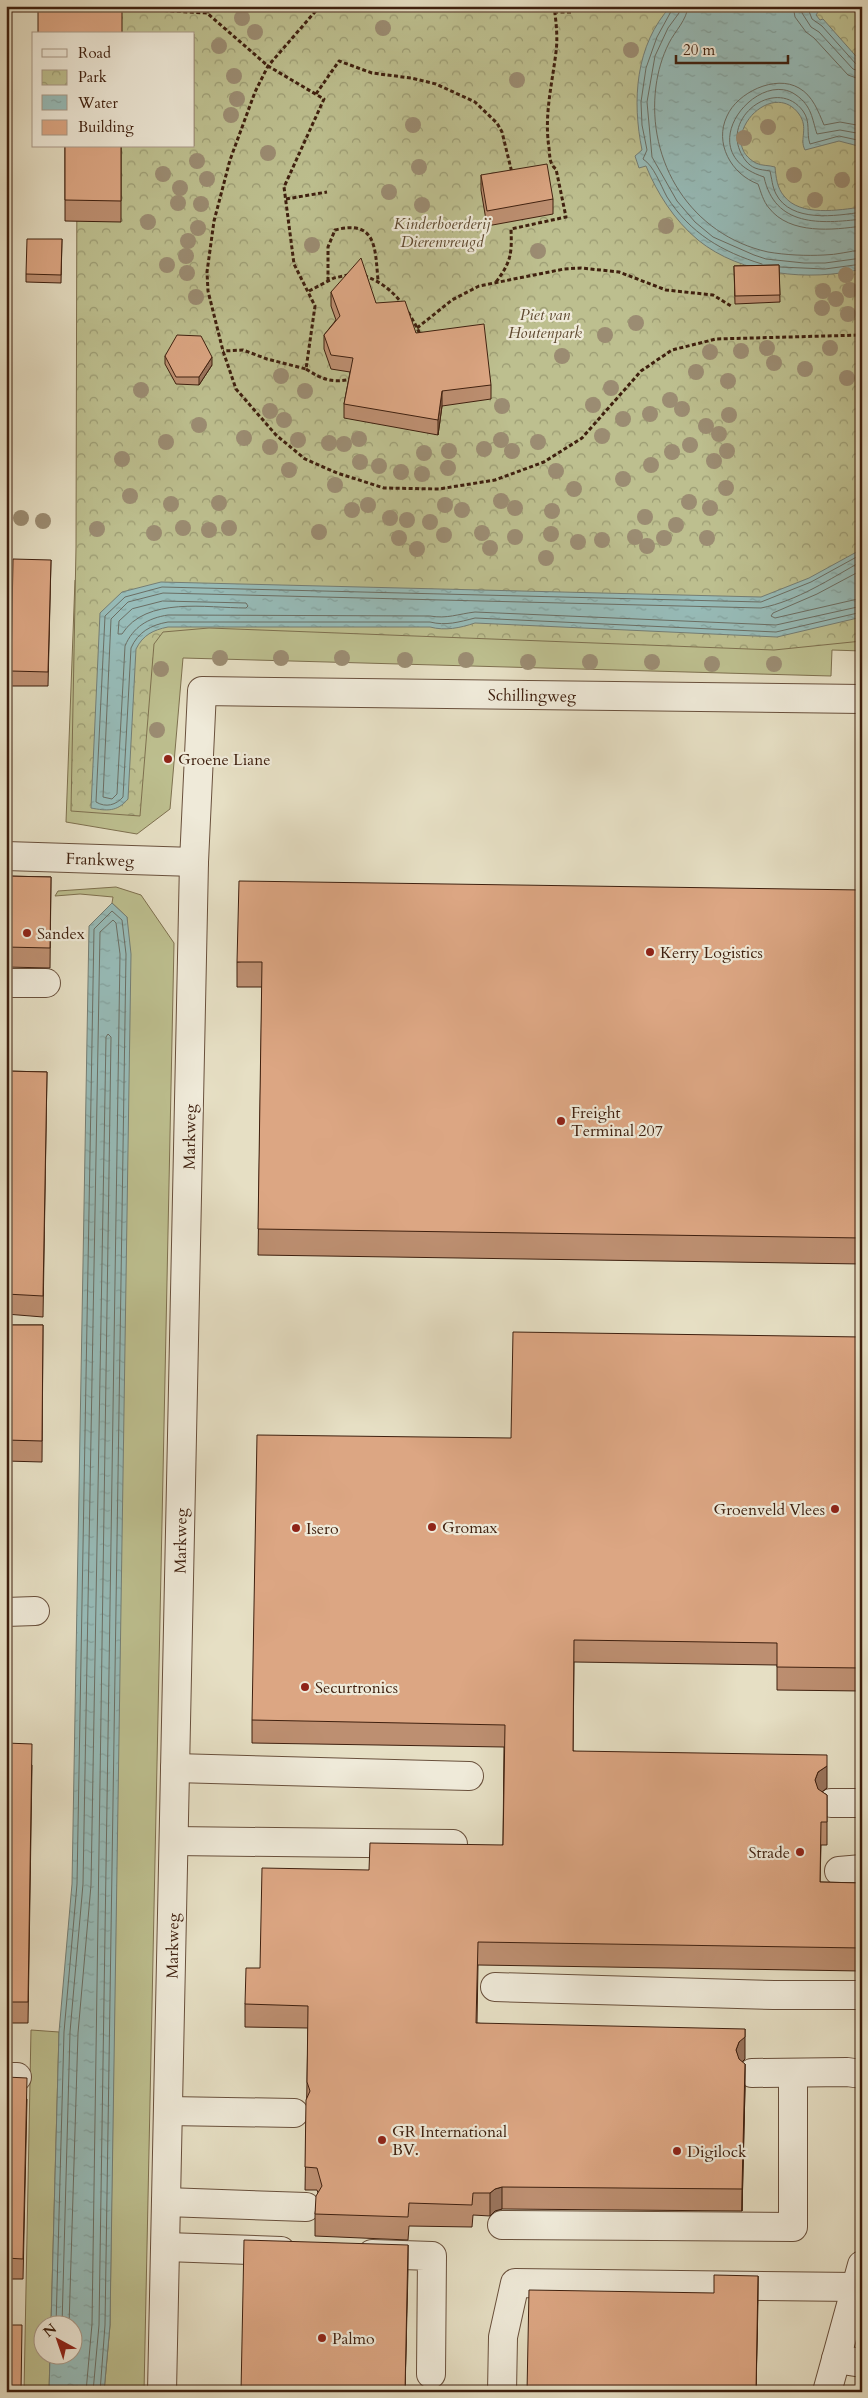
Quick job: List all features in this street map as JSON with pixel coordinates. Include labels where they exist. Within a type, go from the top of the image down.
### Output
[{"type":"street","name":"Schillingweg","points":[[202,691],[862,699]]},
{"type":"street","name":"Markweg","points":[[162,2392],[194,862],[202,691]]},
{"type":"street","name":"Frankweg","points":[[6,856],[194,862]]},
{"type":"street","points":[[6,983],[46,983]]},
{"type":"street","points":[[6,1612],[35,1611]]},
{"type":"street","points":[[175,1768],[468,1776]]},
{"type":"street","points":[[830,1803],[862,1803]]},
{"type":"street","points":[[174,1841],[453,1844]]},
{"type":"street","points":[[495,1986],[774,1995],[862,1994]]},
{"type":"street","points":[[502,2225],[793,2227],[793,2072]]},
{"type":"street","points":[[752,2073],[862,2074]]},
{"type":"street","points":[[168,2111],[294,2113]]},
{"type":"street","points":[[166,2202],[306,2207]]},
{"type":"street","points":[[166,2247],[305,2252]]},
{"type":"street","points":[[344,2253],[432,2256],[431,2374]]},
{"type":"street","points":[[502,2392],[503,2336],[515,2283],[859,2276],[849,2361],[827,2392]]},
{"type":"path","points":[[133,6],[135,9],[208,13],[268,66],[324,99],[284,187],[294,264],[315,306],[306,369]]},
{"type":"path","points":[[208,13],[211,6]]},
{"type":"path","points":[[320,6],[268,66],[256,92],[230,160],[214,221],[207,272],[208,291],[223,351],[236,389],[276,435],[306,459],[337,473],[384,488],[439,489],[495,480],[544,462],[582,438],[641,371],[672,350],[716,339],[862,335]]},
{"type":"path","points":[[495,283],[508,264],[512,253],[511,229],[566,218],[556,169],[551,163],[546,131],[547,109],[556,51],[554,6]]},
{"type":"path","points":[[554,12],[573,12]]},
{"type":"path","points":[[316,94],[339,61],[372,73],[411,78],[436,84],[460,93],[475,102],[497,123],[502,132],[513,174]]},
{"type":"path","points":[[286,199],[327,192]]},
{"type":"path","points":[[328,280],[328,247],[335,230],[352,227],[366,231],[371,239],[376,253],[378,280]]},
{"type":"path","points":[[417,328],[452,300],[479,286],[564,269],[597,269],[619,272],[666,290],[713,294],[731,306]]},
{"type":"path","points":[[358,274],[378,280],[406,306],[419,332],[417,341]]},
{"type":"path","points":[[308,291],[328,280],[350,275]]},
{"type":"path","points":[[223,351],[244,350],[306,369],[322,380],[341,381],[360,377]]},
{"type":"green space","name":"Piet van Houtenpark","points":[[78,6],[862,6],[862,641],[774,650],[209,628],[163,632],[154,644],[140,816],[71,811],[76,547],[77,148],[195,148],[195,32],[78,32]]},
{"type":"green space","points":[[75,580],[161,582],[136,649],[168,627],[862,616],[862,651],[832,650],[831,676],[183,658],[170,809],[137,834],[66,822]]},
{"type":"green space","points":[[116,887],[141,895],[174,943],[144,2392],[104,2392],[110,2325],[127,917],[112,903],[113,897],[80,894],[55,896],[58,891]]},
{"type":"green space","points":[[31,2030],[59,2032],[51,2316],[32,2316],[32,2366],[50,2366],[49,2392],[24,2392]]},
{"type":"water","points":[[671,6],[808,6],[818,12],[816,15],[820,20],[823,19],[862,63],[862,147],[839,141],[805,150],[803,146],[804,129],[799,114],[787,104],[775,103],[762,107],[751,116],[744,128],[741,141],[745,153],[756,163],[775,167],[780,190],[791,203],[810,210],[842,210],[862,207],[862,269],[842,273],[798,275],[755,268],[734,261],[715,252],[689,232],[667,206],[646,166],[639,168],[635,156],[642,150],[637,112],[639,74],[650,38],[659,21]]},
{"type":"water","points":[[862,549],[862,617],[777,637],[475,623],[447,629],[430,627],[168,627],[158,630],[145,637],[136,649],[128,799],[116,808],[102,810],[91,808],[100,613],[122,592],[161,582],[761,597],[809,578]]},
{"type":"water","points":[[112,903],[127,917],[131,954],[110,2325],[104,2392],[49,2392],[50,2366],[82,2366],[82,2316],[51,2316],[59,2032],[72,1884],[89,926]]},
{"type":"building","points":[[38,6],[122,6],[122,32],[38,32]]},
{"type":"building","points":[[65,148],[121,148],[121,201],[65,200]]},
{"type":"building","points":[[547,164],[553,199],[487,211],[481,175]]},
{"type":"building","points":[[27,239],[62,239],[61,275],[26,274]]},
{"type":"building","points":[[361,258],[376,303],[405,301],[416,333],[484,324],[491,385],[442,391],[438,420],[344,404],[353,358],[331,355],[324,335],[340,316],[331,292]]},
{"type":"building","points":[[779,265],[780,295],[735,296],[734,266]]},
{"type":"building","points":[[177,335],[201,336],[212,357],[199,377],[176,377],[165,356]]},
{"type":"building","points":[[13,559],[51,560],[48,672],[11,671]]},
{"type":"building","points":[[6,876],[51,877],[50,948],[6,947]]},
{"type":"building","name":"Freight Terminal 207","points":[[239,881],[862,890],[862,1238],[258,1229],[262,962],[237,962]]},
{"type":"building","points":[[6,1071],[47,1072],[43,1296],[6,1294]]},
{"type":"building","points":[[6,1325],[43,1325],[42,1441],[6,1440]]},
{"type":"building","points":[[513,1332],[862,1337],[862,1668],[777,1667],[777,1643],[574,1640],[573,1751],[827,1755],[827,1766],[818,1772],[815,1780],[818,1789],[827,1795],[827,1822],[821,1822],[820,1882],[862,1883],[862,1948],[478,1942],[476,2023],[745,2029],[745,2037],[739,2042],[736,2050],[739,2059],[745,2064],[742,2189],[502,2187],[490,2193],[473,2193],[472,2205],[409,2203],[408,2217],[315,2214],[316,2196],[322,2186],[317,2168],[305,2167],[306,2100],[310,2091],[307,2082],[308,2006],[245,2004],[246,1968],[260,1968],[262,1868],[369,1870],[370,1843],[503,1845],[505,1725],[252,1720],[257,1435],[511,1438]]},
{"type":"building","points":[[6,1743],[32,1744],[28,2002],[6,2002]]},
{"type":"building","points":[[6,2077],[27,2078],[23,2259],[6,2258]]},
{"type":"building","points":[[244,2240],[408,2245],[405,2392],[241,2392]]},
{"type":"building","points":[[714,2275],[758,2276],[756,2392],[527,2392],[529,2290],[714,2293]]},
{"type":"building","points":[[6,2325],[22,2325],[21,2391],[6,2391]]},
{"type":"place","name":"Groene Liane","points":[[168,759]]},
{"type":"place","name":"Sandex","points":[[27,933]]},
{"type":"place","name":"Kerry Logistics","points":[[650,952]]},
{"type":"place","name":"Freight Terminal 207","points":[[561,1121]]},
{"type":"place","name":"Groenveld Vlees","points":[[835,1509]]},
{"type":"place","name":"Gromax","points":[[432,1527]]},
{"type":"place","name":"Isero","points":[[296,1528]]},
{"type":"place","name":"Securtronics","points":[[305,1687]]},
{"type":"place","name":"Strade","points":[[800,1852]]},
{"type":"place","name":"GR International BV.","points":[[382,2140]]},
{"type":"place","name":"Digilock","points":[[677,2151]]},
{"type":"place","name":"Palmo","points":[[322,2338]]},
{"type":"park label","name":"Kinderboerderij Dierenvreugd","points":[[442,232]]}]
